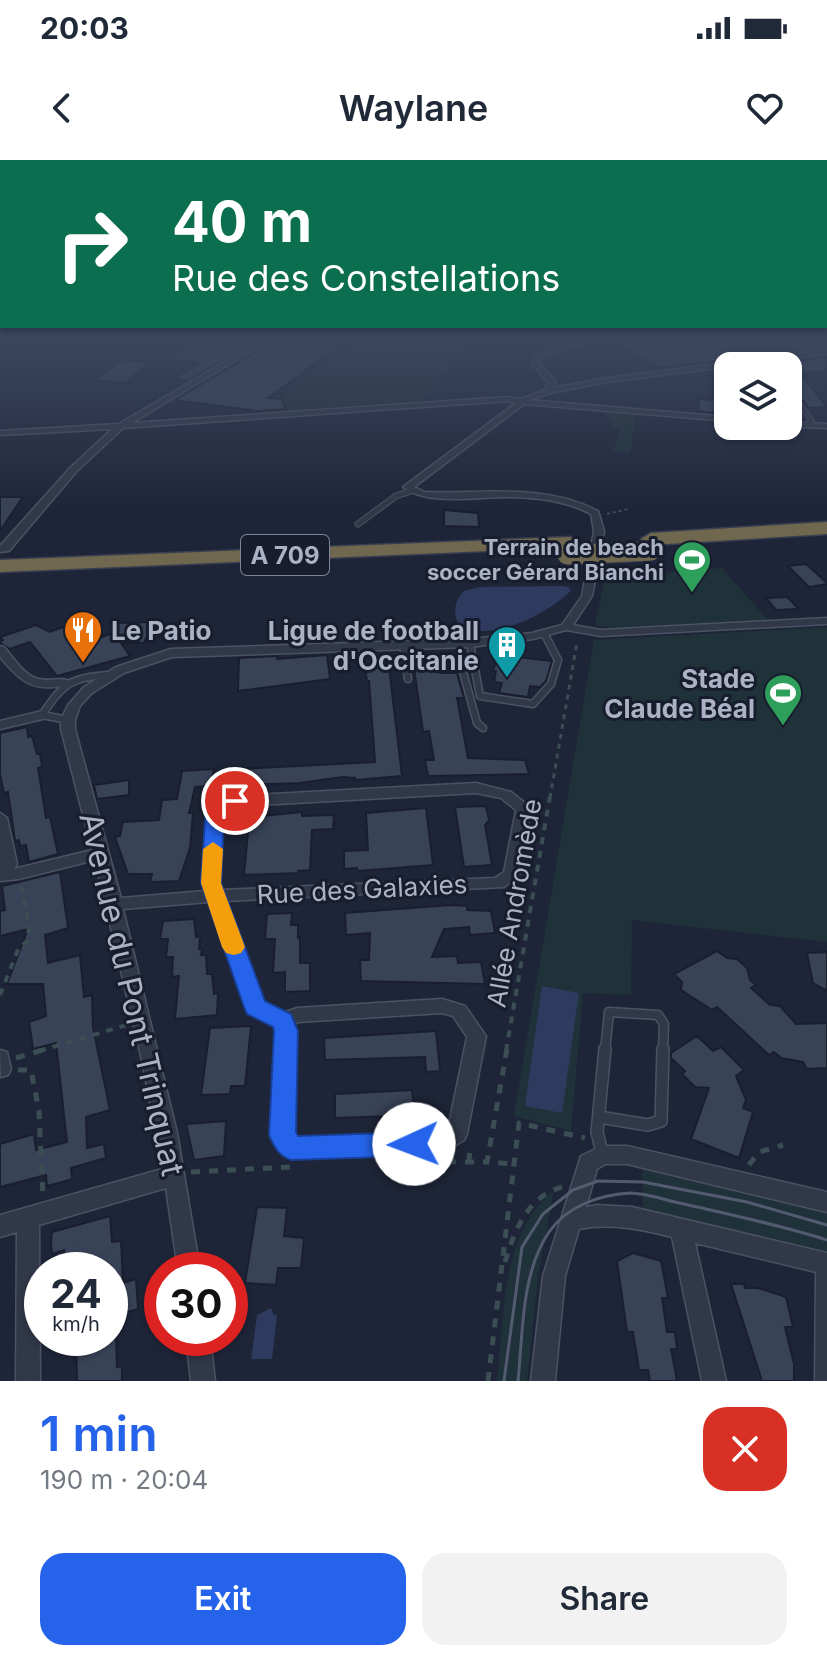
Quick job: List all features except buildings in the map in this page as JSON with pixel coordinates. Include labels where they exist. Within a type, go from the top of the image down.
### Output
[{"type":"highway","name":"A 709","points":[[651,545],[827,528]]},
{"type":"highway","name":"A 709","points":[[0,579],[651,545],[827,541]]},
{"type":"highway","name":"A 709","points":[[0,566],[569,549]]},
{"type":"street","points":[[0,549],[5,549],[73,470],[119,427],[168,398]]},
{"type":"street","points":[[531,398],[408,487],[423,495],[541,496],[572,500],[595,513],[599,531],[587,596],[566,627]]},
{"type":"street","points":[[0,433],[478,401],[523,401],[714,418]]},
{"type":"street","points":[[804,426],[827,426]]},
{"type":"street","points":[[68,720],[74,705],[109,675],[157,656],[187,651],[470,643],[566,627],[601,633],[827,621]]},
{"type":"street","points":[[0,650],[30,683],[65,682]]},
{"type":"street","points":[[0,725],[42,715]]},
{"type":"street","name":"Avenue du Pont Trinquat","points":[[68,720],[116,905],[175,1175],[186,1252]]},
{"type":"street","name":"Rue des Galaxies","points":[[116,905],[215,896],[498,883],[511,875],[524,808],[498,792],[476,788],[235,801],[218,809],[214,818],[211,883],[215,896]]},
{"type":"street","points":[[0,818],[9,864],[8,874],[101,853]]},
{"type":"street","points":[[215,896],[256,1007],[282,1021],[286,1031],[282,1135],[291,1148],[445,1143],[457,1134],[477,1036],[459,1011],[442,1006],[297,1015],[282,1021]]},
{"type":"street","points":[[543,1381],[554,1276],[579,1187],[588,1163],[601,1148],[827,1202]]},
{"type":"street","points":[[0,1226],[175,1175]]},
{"type":"street","points":[[28,1381],[35,1215]]},
{"type":"street","points":[[572,1220],[597,1215],[632,1217],[827,1264],[827,1381]]},
{"type":"street","points":[[681,1229],[714,1381]]},
{"type":"street","points":[[200,1356],[203,1381]]},
{"type":"lane","points":[[802,407],[812,421],[804,426]]},
{"type":"lane","points":[[358,524],[396,496],[411,491]]},
{"type":"lane","points":[[470,643],[480,696],[533,704],[551,684],[558,660],[544,633]]},
{"type":"lane","points":[[403,645],[408,679]]},
{"type":"lane","points":[[406,662],[460,661],[477,723],[483,728]]},
{"type":"lane","points":[[68,720],[42,715],[65,682],[83,676],[109,675]]},
{"type":"lane","points":[[599,1117],[648,1125],[661,1121],[664,1024],[658,1015],[609,1012],[599,1117],[601,1148]]},
{"type":"path","points":[[602,518],[607,513],[628,509]]},
{"type":"path","name":"Allée Andromède","points":[[487,1162],[578,639],[566,627]]},
{"type":"path","points":[[0,995],[19,947],[28,941],[29,925],[8,874]]},
{"type":"path","points":[[1,1063],[141,1021]]},
{"type":"path","points":[[1,1063],[31,1070],[39,1111],[35,1215]]},
{"type":"path","points":[[488,1381],[519,1123],[601,1148]]},
{"type":"path","points":[[735,1161],[750,1165],[759,1152],[783,1145]]},
{"type":"path","points":[[445,1162],[515,1164]]},
{"type":"path","points":[[175,1175],[295,1167]]},
{"type":"path","points":[[502,1273],[511,1241],[533,1205],[555,1188],[579,1187]]},
{"type":"shaded area","points":[[279,398],[425,398],[423,401],[260,413]]},
{"type":"shaded area","points":[[604,410],[636,413],[630,454],[613,451],[620,429],[612,427]]},
{"type":"shaded area","points":[[722,568],[768,620],[611,628],[595,625],[605,578]]},
{"type":"shaded area","points":[[827,627],[827,942],[632,920],[631,995],[583,993],[571,1131],[514,1116],[594,640]]},
{"type":"shaded area","points":[[642,1166],[827,1210],[827,1256],[643,1210]]},
{"type":"shaded area","points":[[554,1190],[538,1276],[527,1381],[497,1381],[504,1304],[514,1253],[536,1209]]},
{"type":"water","points":[[479,587],[569,587],[571,591],[548,609],[506,628],[462,629],[455,614],[464,591]]},
{"type":"water","points":[[542,986],[579,993],[562,1113],[525,1106]]},
{"type":"water","points":[[271,1308],[277,1315],[272,1359],[251,1359],[257,1315]]},
{"type":"tram line","points":[[504,1381],[522,1247],[543,1214],[573,1190],[598,1181],[643,1182],[747,1202],[827,1225]]},
{"type":"tram line","points":[[518,1381],[528,1285],[540,1248],[556,1223],[574,1209],[595,1199],[618,1194],[643,1194],[827,1240]]},
{"type":"slow traffic","points":[[213,849],[211,883],[234,947]]},
{"type":"place","name":"Terrain de beach soccer Gérard Bianchi","points":[[692,594]]},
{"type":"place","name":"Le Patio","points":[[83,664]]},
{"type":"place","name":"Ligue de football d'Occitanie","points":[[507,679]]},
{"type":"place","name":"Stade Claude Béal","points":[[783,727]]},
{"type":"route","points":[[235,801],[218,809],[214,818],[211,883],[256,1007],[282,1021],[286,1031],[282,1135],[291,1148],[414,1144]]}]
